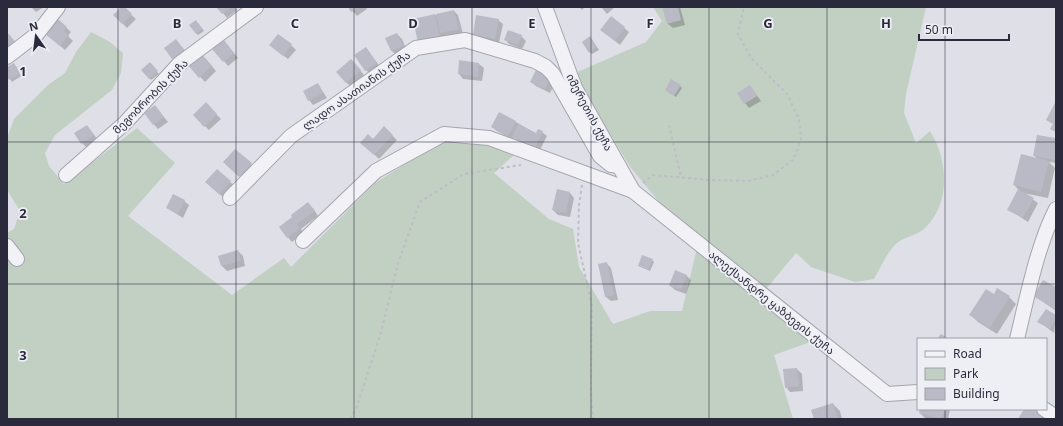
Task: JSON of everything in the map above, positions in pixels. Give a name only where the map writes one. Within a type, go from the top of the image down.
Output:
[{"type":"street","points":[[7,57],[37,34],[58,7]]},
{"type":"street","name":"მეგობრობის ქუჩა","points":[[66,174],[125,123],[179,64],[256,7]]},
{"type":"street","name":"იმერეთის ქუჩა","points":[[545,7],[575,88],[633,191]]},
{"type":"street","name":"ლადო ასათიანის ქუჩა","points":[[230,198],[291,136],[416,48],[466,40],[517,55],[546,67],[553,74],[600,156],[611,165],[619,166]]},
{"type":"street","points":[[303,241],[376,171],[444,134],[489,138],[633,191]]},
{"type":"street","name":"ალექსანდრე ყაზბეგის ქუჩა","points":[[633,191],[887,394],[917,392]]},
{"type":"street","points":[[1017,338],[1049,222],[1056,209]]},
{"type":"street","points":[[7,246],[17,259]]},
{"type":"street","points":[[1046,410],[1056,417]]},
{"type":"path","points":[[633,191],[654,175],[710,180],[748,181],[773,175],[794,159],[801,140],[799,120],[788,95],[751,58],[738,34],[744,7]]},
{"type":"path","points":[[669,125],[681,177]]},
{"type":"path","points":[[350,419],[356,409],[380,336],[398,263],[420,202],[464,174],[524,164]]},
{"type":"path","points":[[584,174],[578,205],[578,243],[592,306],[591,390],[593,419]]},
{"type":"green space","points":[[653,7],[926,7],[906,94],[904,113],[916,143],[930,131],[936,142],[943,168],[944,181],[943,194],[939,207],[933,218],[922,231],[898,242],[895,245],[886,257],[874,279],[855,282],[811,267],[796,253],[767,288],[757,295],[813,341],[774,355],[793,419],[7,419],[7,233],[14,229],[20,211],[7,190],[7,138],[14,119],[48,85],[65,73],[76,52],[91,32],[110,42],[123,53],[121,73],[112,90],[55,135],[45,153],[49,166],[64,184],[137,128],[175,163],[128,216],[232,295],[284,258],[291,267],[375,183],[429,149],[450,139],[487,144],[515,154],[494,173],[549,219],[573,229],[579,267],[613,324],[650,311],[682,311],[697,248],[703,239],[661,204],[631,168],[573,74],[646,42],[662,21]]},
{"type":"building","points":[[121,7],[125,7],[132,14],[122,24],[113,15]]},
{"type":"building","points":[[216,7],[231,7],[222,14]]},
{"type":"building","points":[[348,7],[358,7],[351,12]]},
{"type":"building","points":[[662,7],[678,7],[681,20],[667,24]]},
{"type":"building","points":[[454,10],[459,29],[440,33],[436,14]]},
{"type":"building","points":[[435,14],[440,38],[418,43],[413,19]]},
{"type":"building","points":[[476,15],[499,19],[495,39],[473,35]]},
{"type":"building","points":[[611,16],[625,27],[615,41],[600,30]]},
{"type":"building","points":[[58,19],[67,27],[64,31],[69,35],[60,46],[45,34]]},
{"type":"building","points":[[196,20],[202,29],[196,34],[189,25]]},
{"type":"building","points":[[508,30],[522,35],[518,45],[504,40]]},
{"type":"building","points":[[397,33],[403,46],[391,51],[385,38]]},
{"type":"building","points":[[9,34],[16,43],[7,49],[7,35]]},
{"type":"building","points":[[278,34],[292,44],[283,56],[269,45]]},
{"type":"building","points":[[590,36],[597,47],[589,53],[582,42]]},
{"type":"building","points":[[176,39],[184,50],[172,59],[164,48]]},
{"type":"building","points":[[224,40],[234,53],[223,62],[212,49]]},
{"type":"building","points":[[366,47],[377,63],[365,71],[354,55]]},
{"type":"building","points":[[200,52],[212,66],[199,78],[187,64]]},
{"type":"building","points":[[351,59],[361,70],[346,83],[336,72]]},
{"type":"building","points":[[459,60],[479,63],[478,77],[458,74]]},
{"type":"building","points":[[150,62],[158,71],[149,79],[141,70]]},
{"type":"building","points":[[14,63],[20,74],[9,80],[7,76],[7,67]]},
{"type":"building","points":[[536,70],[551,78],[545,89],[530,82]]},
{"type":"building","points":[[671,79],[681,85],[674,96],[665,90]]},
{"type":"building","points":[[318,83],[323,93],[308,101],[303,91]]},
{"type":"building","points":[[750,85],[757,96],[744,104],[737,93]]},
{"type":"building","points":[[1056,101],[1056,132],[1050,129],[1053,124],[1046,120]]},
{"type":"building","points":[[206,102],[217,114],[204,127],[193,115]]},
{"type":"building","points":[[155,105],[164,117],[153,125],[144,113]]},
{"type":"building","points":[[499,112],[516,121],[508,136],[491,127]]},
{"type":"building","points":[[518,124],[536,133],[538,129],[543,131],[535,148],[512,137]]},
{"type":"building","points":[[87,125],[94,135],[81,144],[74,133]]},
{"type":"building","points":[[384,126],[393,135],[374,155],[360,143],[368,134],[373,139]]},
{"type":"building","points":[[1037,135],[1056,138],[1055,160],[1033,156]]},
{"type":"building","points":[[235,149],[252,163],[239,177],[223,162]]},
{"type":"building","points":[[1021,154],[1049,161],[1041,192],[1013,185]]},
{"type":"building","points":[[217,169],[231,181],[219,194],[205,182]]},
{"type":"building","points":[[557,189],[570,192],[566,213],[552,210]]},
{"type":"building","points":[[1018,189],[1034,198],[1023,218],[1007,210]]},
{"type":"building","points":[[173,194],[185,200],[178,214],[166,208]]},
{"type":"building","points":[[308,202],[315,211],[297,224],[300,228],[287,238],[279,227],[292,217],[291,215]]},
{"type":"building","points":[[238,250],[241,261],[221,266],[218,256]]},
{"type":"building","points":[[642,255],[653,259],[648,270],[638,266]]},
{"type":"building","points":[[607,262],[614,295],[605,297],[598,264]]},
{"type":"building","points":[[675,270],[687,275],[681,290],[669,286]]},
{"type":"building","points":[[1043,280],[1056,287],[1055,309],[1033,296]]},
{"type":"building","points":[[997,288],[1010,296],[990,328],[969,315],[986,289],[994,294]]},
{"type":"building","points":[[1046,309],[1056,315],[1056,319],[1050,329],[1037,322]]},
{"type":"building","points":[[941,334],[947,338],[938,338]]},
{"type":"building","points":[[797,368],[799,386],[785,388],[783,369]]},
{"type":"building","points":[[833,403],[838,419],[814,419],[811,410]]},
{"type":"building","points":[[920,410],[945,410],[942,419],[919,413]]},
{"type":"building","points":[[1023,410],[1037,410],[1048,416],[1047,419],[1018,419]]}]
